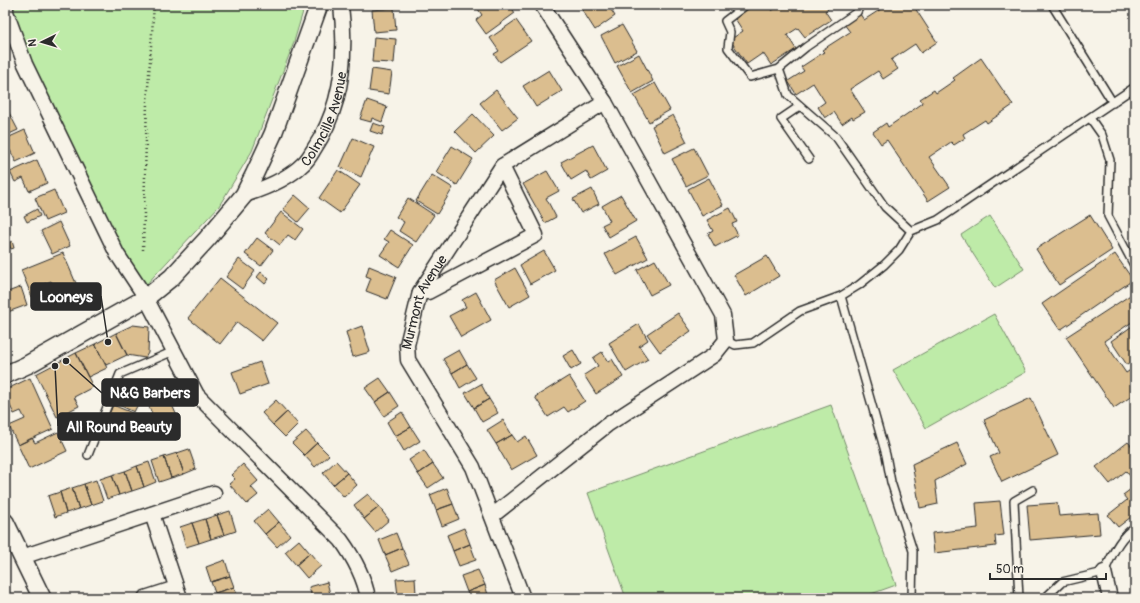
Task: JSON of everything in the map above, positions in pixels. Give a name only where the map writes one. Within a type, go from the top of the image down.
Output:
[{"type":"street","points":[[6,5],[6,12],[25,64],[117,254],[146,298],[197,395],[341,540],[354,559],[365,584],[368,598]]},
{"type":"street","points":[[5,375],[27,365],[146,298],[172,277],[207,239],[244,195],[255,173],[273,134],[319,5]]},
{"type":"street","name":"Colmcille Avenue","points":[[244,195],[265,188],[286,177],[304,164],[323,135],[334,109],[341,82],[343,22],[341,5]]},
{"type":"street","points":[[492,516],[607,425],[714,355],[726,340],[723,315],[605,102],[542,5]]},
{"type":"street","name":"Murmont Avenue","points":[[523,598],[473,467],[408,360],[407,345],[420,292],[502,166],[605,102]]},
{"type":"street","points":[[420,292],[428,292],[536,234],[502,166]]},
{"type":"street","points":[[22,557],[214,493]]},
{"type":"street","points":[[144,598],[178,593],[152,514]]},
{"type":"street","points":[[5,522],[42,598]]},
{"type":"street","points":[[1104,572],[1110,598]]},
{"type":"lane","points":[[746,5],[725,21],[730,32],[728,48],[750,77],[779,69],[806,47],[857,12],[860,5]]},
{"type":"lane","points":[[1052,5],[1114,103]]},
{"type":"lane","points":[[779,69],[788,95],[836,136],[885,207],[911,231]]},
{"type":"lane","points":[[726,340],[735,345],[753,343],[800,311],[841,296],[859,285],[884,265],[899,250],[911,231],[938,220],[1114,103],[1135,87]]},
{"type":"lane","points":[[800,106],[781,119],[809,159]]},
{"type":"lane","points":[[1090,118],[1102,136],[1110,160],[1108,216],[1135,267]]},
{"type":"lane","points":[[841,296],[886,455],[891,482],[913,551],[912,598]]},
{"type":"lane","points":[[88,455],[120,374],[174,351]]},
{"type":"lane","points":[[1019,598],[1014,501],[1033,490]]},
{"type":"lane","points":[[1045,598],[1062,582],[1104,572],[1119,543],[1128,531],[1135,527]]},
{"type":"path","points":[[143,250],[147,102],[154,5]]},
{"type":"green space","points":[[12,5],[305,5],[293,45],[252,151],[219,206],[143,288],[46,98],[12,13]]},
{"type":"green space","points":[[990,216],[1024,269],[995,288],[961,235]]},
{"type":"green space","points":[[994,314],[1026,372],[926,428],[893,370]]},
{"type":"green space","points":[[831,405],[896,585],[860,598],[626,598],[588,493]]},
{"type":"building","points":[[484,5],[510,5],[515,13],[486,34],[476,20],[482,15],[478,9]]},
{"type":"building","points":[[579,5],[608,5],[615,16],[595,30]]},
{"type":"building","points":[[751,5],[768,5],[772,11],[779,5],[825,5],[828,9],[825,11],[831,20],[805,37],[798,28],[787,35],[796,49],[771,65],[763,53],[747,64],[730,40],[743,31],[734,17]]},
{"type":"building","points":[[878,5],[913,5],[937,42],[921,53],[915,44],[891,60],[898,69],[883,79],[878,71],[850,89],[865,112],[853,119],[852,117],[842,124],[834,112],[825,118],[818,107],[825,102],[813,83],[796,94],[788,81],[804,71],[801,67],[824,52],[822,50],[850,32],[844,24],[860,14],[864,20],[881,9]]},
{"type":"building","points":[[394,8],[396,30],[374,32],[372,10]]},
{"type":"building","points":[[516,20],[531,41],[500,62],[494,54],[499,51],[490,38]]},
{"type":"building","points":[[622,25],[637,51],[615,63],[601,36]]},
{"type":"building","points":[[374,37],[396,39],[394,63],[372,62]]},
{"type":"building","points":[[639,54],[653,81],[632,93],[617,66]]},
{"type":"building","points":[[981,58],[1013,105],[987,123],[985,120],[963,134],[965,138],[954,145],[951,142],[929,157],[950,187],[928,201],[887,140],[881,144],[873,132],[886,123],[888,127],[923,103],[920,99],[934,90],[936,93],[955,80],[953,78]]},
{"type":"building","points":[[372,69],[392,72],[389,94],[369,91]]},
{"type":"building","points":[[549,70],[562,91],[536,107],[523,86]]},
{"type":"building","points":[[655,83],[670,110],[649,122],[634,95]]},
{"type":"building","points":[[496,90],[518,118],[502,130],[480,103]]},
{"type":"building","points":[[367,100],[387,107],[382,122],[372,118],[371,122],[360,119]]},
{"type":"building","points":[[5,105],[18,130],[5,136]]},
{"type":"building","points":[[473,114],[494,136],[476,153],[455,131]]},
{"type":"building","points":[[673,115],[687,142],[665,153],[652,126]]},
{"type":"building","points":[[373,123],[385,127],[382,135],[370,131]]},
{"type":"building","points":[[25,130],[35,153],[16,162],[10,150],[5,152],[5,139]]},
{"type":"building","points":[[353,138],[374,147],[361,177],[340,167]]},
{"type":"building","points":[[593,145],[607,171],[591,180],[586,171],[571,180],[561,162]]},
{"type":"building","points":[[452,146],[473,159],[457,185],[436,172]]},
{"type":"building","points":[[694,148],[708,175],[686,186],[672,159]]},
{"type":"building","points":[[37,160],[47,183],[29,191],[23,178],[15,182],[10,172]]},
{"type":"building","points":[[338,170],[360,185],[340,213],[319,198]]},
{"type":"building","points":[[547,171],[559,191],[546,198],[556,217],[545,223],[523,184]]},
{"type":"building","points":[[432,175],[453,188],[437,214],[416,201]]},
{"type":"building","points":[[709,178],[723,205],[702,216],[688,189]]},
{"type":"building","points":[[592,189],[599,204],[581,213],[573,199]]},
{"type":"building","points":[[54,190],[64,213],[45,221],[35,198]]},
{"type":"building","points":[[295,195],[310,208],[298,222],[283,209]]},
{"type":"building","points":[[621,195],[636,221],[609,237],[602,225],[610,221],[602,206]]},
{"type":"building","points":[[408,198],[434,215],[416,242],[399,231],[404,222],[396,217]]},
{"type":"building","points":[[730,208],[737,222],[732,224],[738,235],[715,247],[708,234],[713,231],[707,220]]},
{"type":"building","points":[[37,209],[40,216],[27,222],[24,216]]},
{"type":"building","points":[[281,212],[303,229],[295,240],[288,235],[280,245],[265,233]]},
{"type":"building","points":[[1090,215],[1112,250],[1059,285],[1036,249]]},
{"type":"building","points":[[59,222],[70,246],[52,254],[41,231]]},
{"type":"building","points":[[390,230],[413,245],[399,267],[380,255],[389,242],[384,239]]},
{"type":"building","points":[[636,237],[648,258],[617,275],[605,254]]},
{"type":"building","points":[[257,238],[273,250],[261,266],[245,254]]},
{"type":"building","points":[[12,241],[14,248],[11,249],[9,243]]},
{"type":"building","points":[[544,251],[555,270],[530,284],[520,265]]},
{"type":"building","points":[[63,253],[81,295],[60,304],[51,281],[44,284],[48,296],[34,302],[21,270]]},
{"type":"building","points":[[1115,254],[1133,280],[1060,330],[1042,304]]},
{"type":"building","points":[[767,256],[779,276],[746,296],[734,275]]},
{"type":"building","points":[[239,259],[255,271],[242,289],[226,277]]},
{"type":"building","points":[[655,260],[669,285],[650,295],[637,270]]},
{"type":"building","points":[[369,266],[396,277],[387,299],[366,291],[371,278],[366,276]]},
{"type":"building","points":[[515,268],[530,295],[509,307],[494,280]]},
{"type":"building","points":[[261,272],[269,279],[265,284],[257,277]]},
{"type":"building","points":[[220,278],[277,323],[262,341],[237,322],[220,344],[188,318]]},
{"type":"building","points":[[21,287],[27,305],[5,313],[5,293]]},
{"type":"building","points":[[476,292],[491,320],[461,337],[449,316],[466,307],[462,300]]},
{"type":"building","points":[[1135,292],[1135,320],[1104,341],[1126,373],[1135,367],[1135,394],[1114,408],[1066,337]]},
{"type":"building","points":[[678,313],[691,331],[660,352],[647,334]]},
{"type":"building","points":[[639,324],[648,340],[639,346],[648,359],[626,372],[609,343]]},
{"type":"building","points":[[1135,324],[1135,360],[1127,365],[1111,341]]},
{"type":"building","points":[[133,325],[149,327],[148,353],[145,358],[127,355],[116,333]]},
{"type":"building","points":[[362,326],[370,352],[353,357],[346,332]]},
{"type":"building","points":[[116,333],[127,355],[106,365],[95,344]]},
{"type":"building","points":[[95,344],[107,368],[88,377],[76,353]]},
{"type":"building","points":[[459,350],[467,364],[452,373],[443,359]]},
{"type":"building","points":[[573,350],[581,364],[571,370],[563,356]]},
{"type":"building","points":[[602,352],[608,362],[612,359],[623,377],[596,394],[584,375],[598,366],[593,358]]},
{"type":"building","points":[[76,353],[93,387],[74,397],[79,406],[57,417],[36,374]]},
{"type":"building","points":[[260,362],[268,384],[240,394],[232,372]]},
{"type":"building","points":[[467,364],[476,378],[460,388],[452,373]]},
{"type":"building","points":[[569,376],[585,401],[568,412],[564,407],[548,417],[535,397]]},
{"type":"building","points":[[30,378],[53,429],[18,445],[9,426],[25,419],[21,411],[14,414],[5,395],[5,390]]},
{"type":"building","points":[[380,378],[390,392],[375,402],[365,388]]},
{"type":"building","points":[[481,384],[489,399],[474,408],[465,393]]},
{"type":"building","points":[[164,386],[179,421],[159,430],[144,395]]},
{"type":"building","points":[[128,387],[143,394],[134,412],[119,405]]},
{"type":"building","points":[[390,392],[399,406],[384,416],[375,402]]},
{"type":"building","points":[[1031,398],[1058,455],[1002,482],[990,457],[999,453],[984,420]]},
{"type":"building","points":[[489,399],[498,413],[482,422],[474,408]]},
{"type":"building","points":[[276,400],[287,412],[273,425],[262,413]]},
{"type":"building","points":[[113,405],[137,415],[129,434],[105,424]]},
{"type":"building","points":[[287,412],[298,424],[285,437],[273,425]]},
{"type":"building","points":[[402,412],[411,427],[395,436],[387,422]]},
{"type":"building","points":[[503,420],[512,435],[496,444],[487,430]]},
{"type":"building","points":[[411,427],[420,441],[404,451],[395,436]]},
{"type":"building","points":[[306,431],[317,443],[304,455],[292,443]]},
{"type":"building","points":[[58,432],[67,451],[29,469],[18,445],[32,438],[35,443]]},
{"type":"building","points":[[512,435],[517,442],[526,436],[537,455],[511,470],[496,444]]},
{"type":"building","points":[[1128,442],[1135,450],[1135,482],[1126,471],[1110,484],[1096,467]]},
{"type":"building","points":[[317,443],[329,455],[315,467],[304,455]]},
{"type":"building","points":[[957,443],[967,464],[935,481],[938,504],[920,508],[912,464]]},
{"type":"building","points":[[189,449],[196,469],[184,474],[177,453]]},
{"type":"building","points":[[424,450],[433,464],[418,474],[409,460]]},
{"type":"building","points":[[177,453],[184,474],[171,478],[164,457]]},
{"type":"building","points":[[164,457],[171,478],[159,482],[152,461]]},
{"type":"building","points":[[336,461],[347,473],[333,485],[323,473]]},
{"type":"building","points":[[149,462],[156,482],[144,487],[137,466]]},
{"type":"building","points":[[243,464],[258,481],[251,487],[258,495],[247,504],[229,484],[235,479],[231,475]]},
{"type":"building","points":[[433,464],[443,478],[428,488],[418,474]]},
{"type":"building","points":[[137,466],[144,487],[132,491],[125,471]]},
{"type":"building","points":[[125,471],[132,491],[119,495],[112,475]]},
{"type":"building","points":[[347,473],[357,485],[344,497],[333,485]]},
{"type":"building","points":[[112,475],[119,495],[107,499],[100,479]]},
{"type":"building","points":[[96,480],[103,501],[91,505],[84,484]]},
{"type":"building","points":[[84,484],[91,505],[79,509],[72,488]]},
{"type":"building","points":[[1135,486],[1135,514],[1118,527],[1108,515],[1127,500],[1123,495]]},
{"type":"building","points":[[72,488],[79,509],[66,513],[60,492]]},
{"type":"building","points":[[447,488],[453,504],[436,510],[430,495]]},
{"type":"building","points":[[60,492],[66,513],[55,517],[48,496]]},
{"type":"building","points":[[368,494],[379,507],[364,519],[354,505]]},
{"type":"building","points":[[1000,501],[1004,535],[995,536],[996,546],[934,553],[932,533],[978,528],[976,503]]},
{"type":"building","points":[[1057,503],[1059,516],[1098,513],[1100,534],[1030,540],[1027,505]]},
{"type":"building","points":[[453,504],[459,519],[442,526],[436,510]]},
{"type":"building","points":[[379,507],[389,520],[375,532],[364,519]]},
{"type":"building","points":[[268,509],[279,522],[265,534],[254,521]]},
{"type":"building","points":[[230,511],[236,531],[224,535],[217,515]]},
{"type":"building","points":[[217,515],[224,535],[211,539],[205,519]]},
{"type":"building","points":[[205,519],[211,539],[199,543],[192,523]]},
{"type":"building","points":[[279,522],[290,535],[277,547],[265,534]]},
{"type":"building","points":[[192,523],[199,543],[186,547],[180,527]]},
{"type":"building","points":[[464,528],[470,544],[453,551],[447,535]]},
{"type":"building","points":[[396,533],[402,548],[385,555],[379,540]]},
{"type":"building","points":[[299,540],[310,553],[296,565],[285,552]]},
{"type":"building","points":[[470,544],[476,560],[459,566],[453,551]]},
{"type":"building","points":[[402,548],[409,564],[392,571],[385,555]]},
{"type":"building","points":[[310,553],[321,566],[307,578],[296,565]]},
{"type":"building","points":[[225,560],[230,576],[211,582],[206,567]]},
{"type":"building","points":[[478,570],[485,585],[467,592],[461,576]]},
{"type":"building","points":[[230,576],[234,587],[215,593],[211,582]]},
{"type":"building","points":[[415,578],[416,594],[398,596],[396,579]]},
{"type":"building","points":[[327,582],[331,598],[312,598],[309,587]]},
{"type":"building","points":[[485,585],[489,598],[470,598],[467,592]]},
{"type":"building","points":[[234,587],[238,597],[217,598],[215,593]]},
{"type":"building","points":[[416,594],[416,598],[398,598],[398,596]]},
{"type":"place","name":"Looneys","points":[[108,342]]},
{"type":"place","name":"N&G Barbers","points":[[66,361]]},
{"type":"place","name":"All Round Beauty","points":[[55,366]]}]
